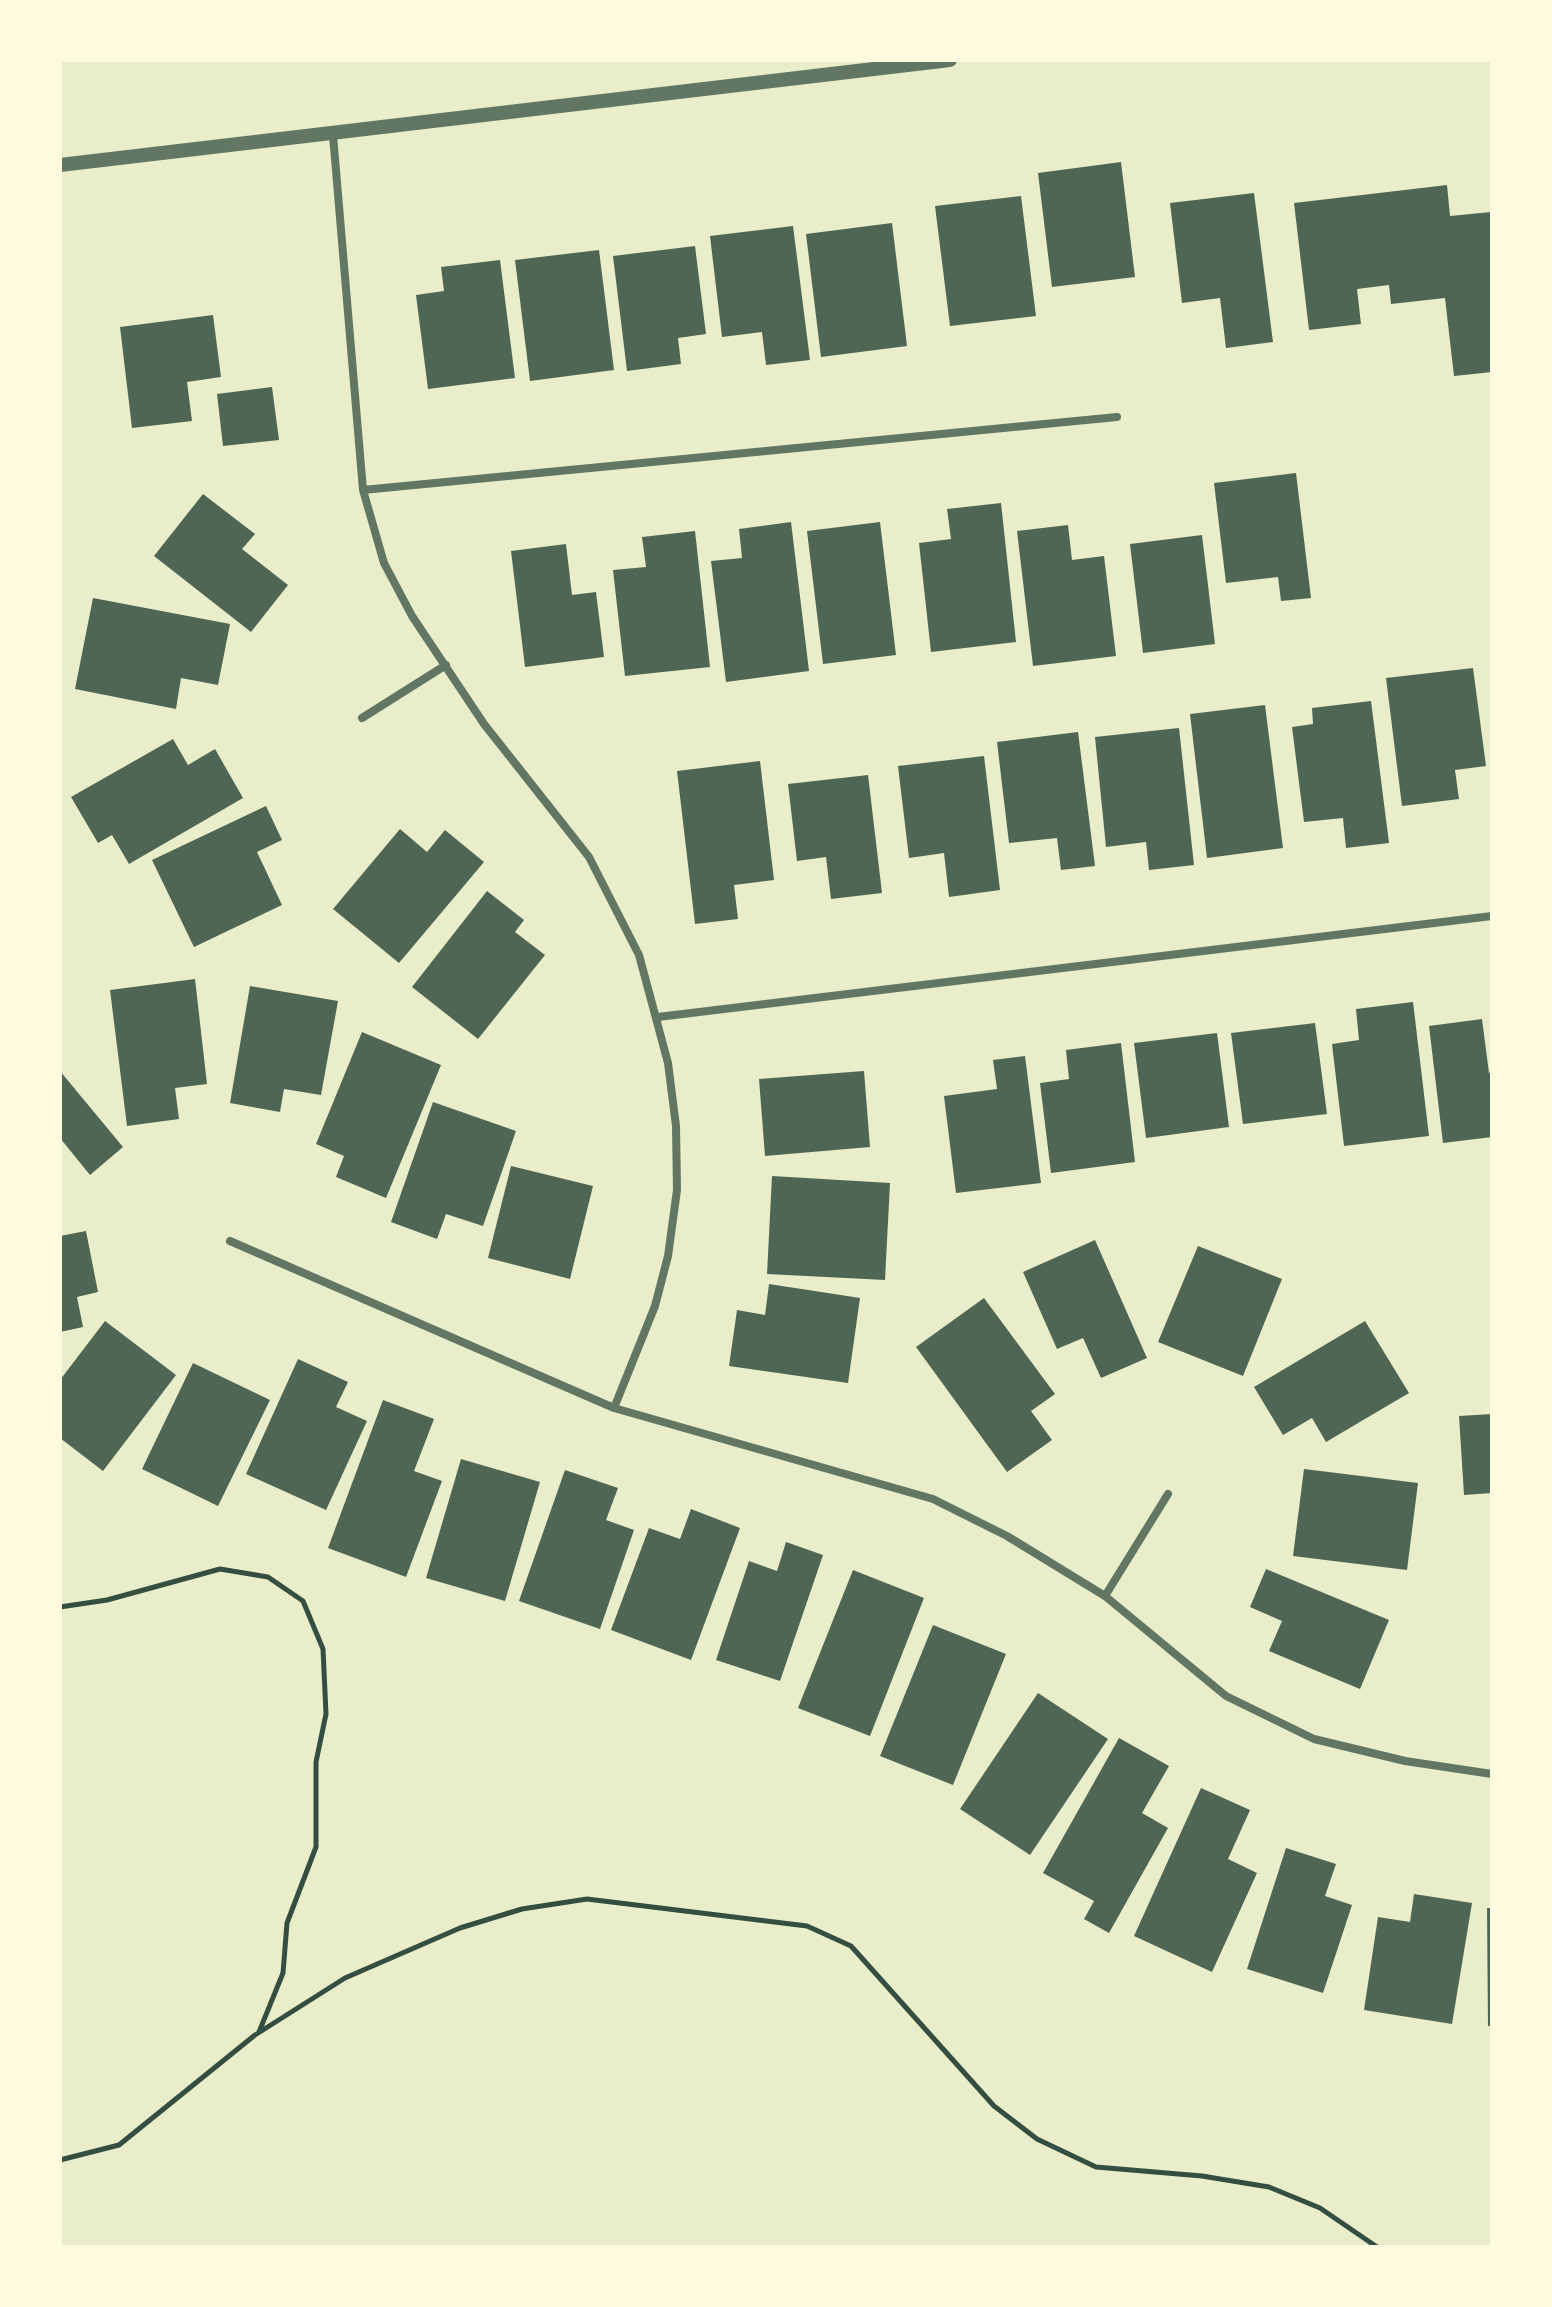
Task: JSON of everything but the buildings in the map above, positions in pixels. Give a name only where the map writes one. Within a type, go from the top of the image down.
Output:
[{"type":"street","points":[[60,165],[950,60]]},
{"type":"street","points":[[333,135],[363,490],[384,563],[412,616],[484,724],[589,857],[639,955],[658,1017],[676,1126],[677,1190],[668,1256],[655,1306],[614,1408]]},
{"type":"street","points":[[363,490],[1117,417]]},
{"type":"street","points":[[362,718],[446,665]]},
{"type":"street","points":[[658,1017],[1492,916]]},
{"type":"street","points":[[230,1241],[614,1408],[933,1499],[1007,1536],[1105,1596],[1226,1696],[1314,1739],[1405,1761],[1492,1774]]},
{"type":"street","points":[[1105,1596],[1168,1494]]},
{"type":"path","points":[[60,1607],[107,1600],[220,1569],[268,1577],[303,1601],[323,1649],[326,1714],[316,1762],[316,1847],[287,1923],[283,1973],[274,2003],[258,2033]]},
{"type":"path","points":[[60,2160],[119,2145],[258,2033],[345,1978],[460,1928],[522,1909],[587,1899],[807,1926],[851,1946],[994,2106],[1037,2139],[1096,2167],[1202,2176],[1269,2187],[1320,2208],[1377,2247]]}]
